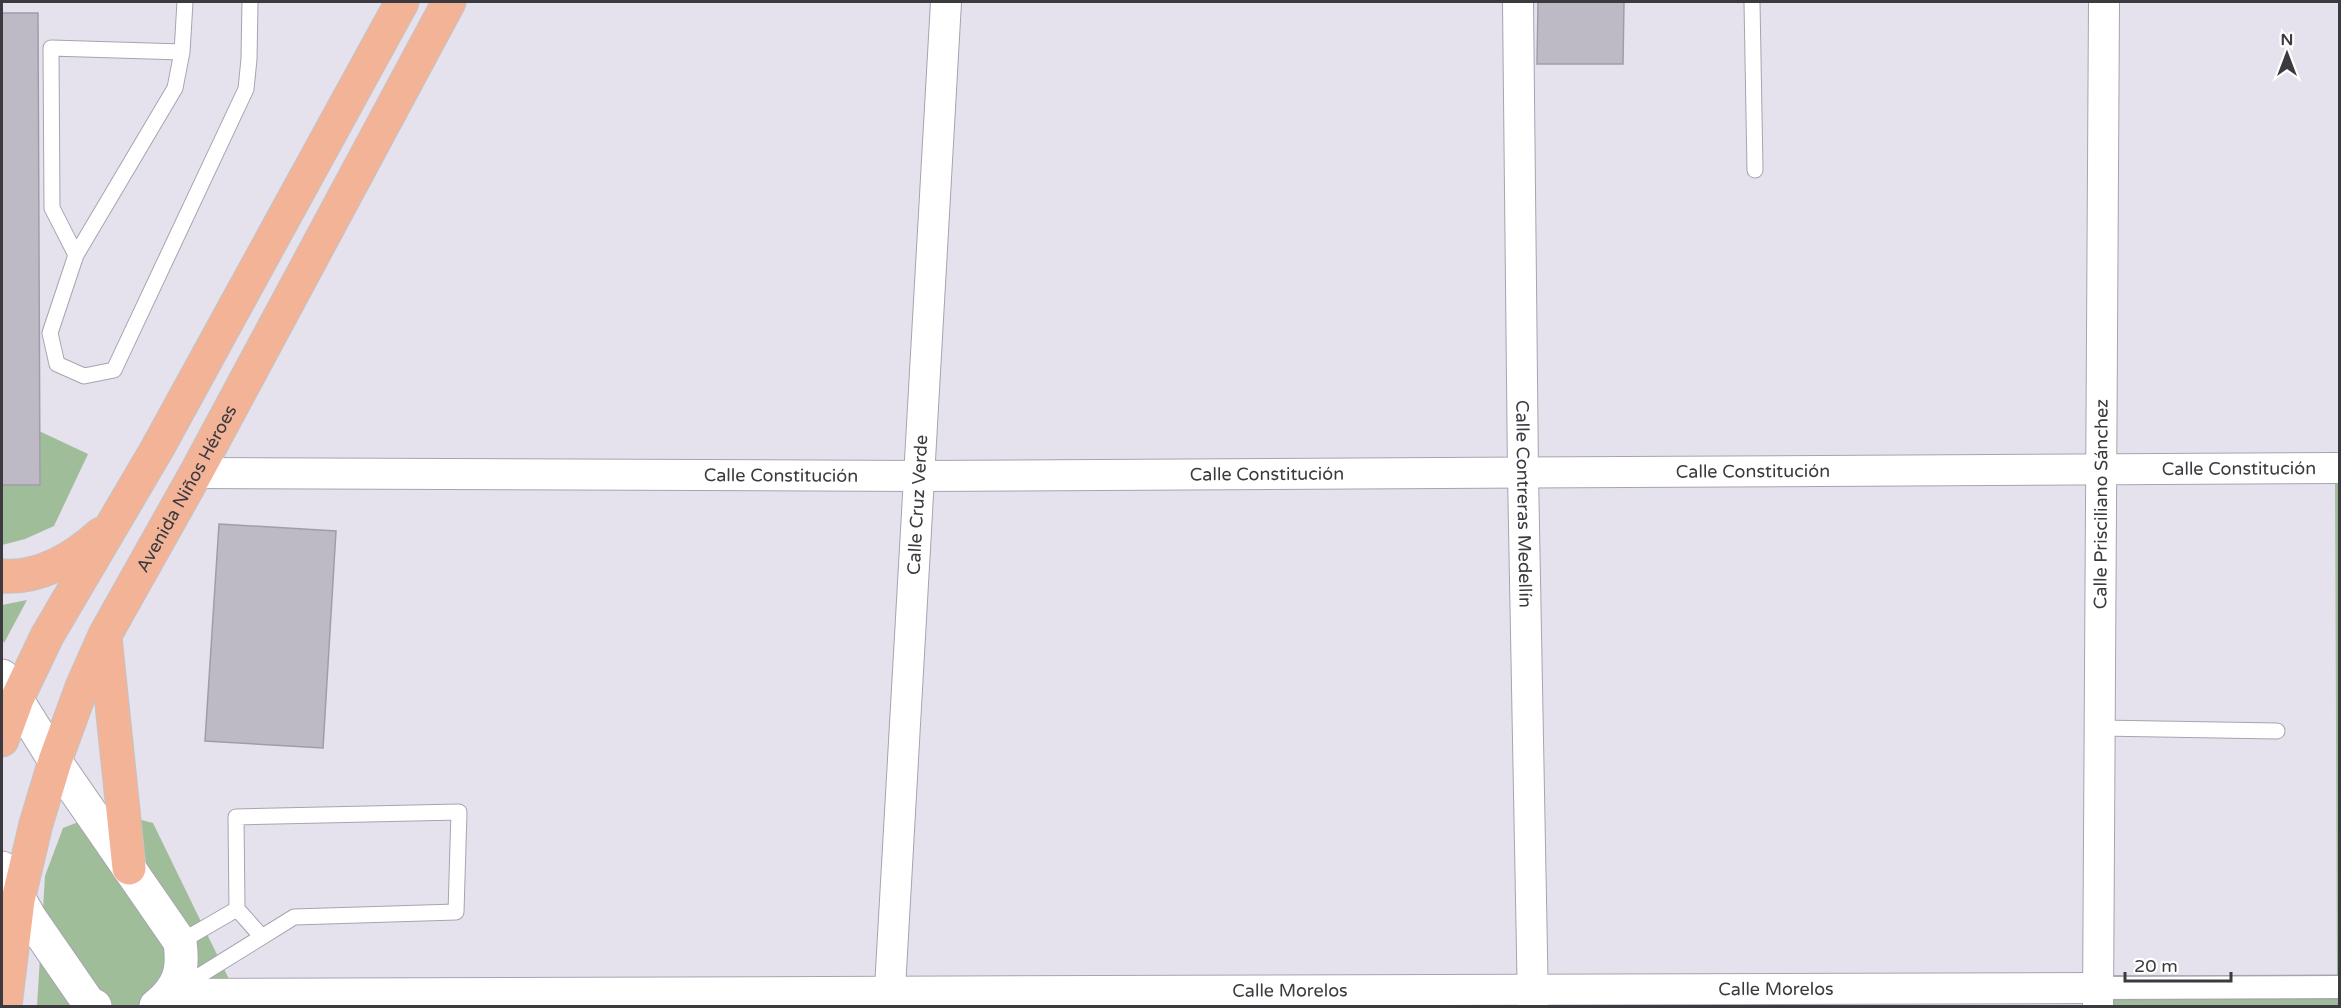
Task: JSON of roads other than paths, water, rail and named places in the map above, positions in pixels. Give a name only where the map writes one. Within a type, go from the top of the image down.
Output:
[{"type":"main road","points":[[2,740],[9,687],[47,636],[157,449],[402,2]]},
{"type":"main road","name":"Avenida Niños Héroes","points":[[4,1006],[18,900],[36,824],[55,761],[82,687],[105,635],[196,473],[449,2]]},
{"type":"main road","points":[[2,576],[13,577],[39,572],[60,564],[83,550],[113,523]]},
{"type":"main road","points":[[105,635],[129,868]]},
{"type":"main road","points":[[9,687],[55,761],[180,942],[183,960],[179,978],[163,1000]]},
{"type":"main road","points":[[2,868],[18,900],[88,1002],[95,1006]]},
{"type":"street","name":"Calle Cruz Verde","points":[[889,999],[946,2]]},
{"type":"street","name":"Calle Contreras Medellín","points":[[1518,2],[1523,473],[1533,998]]},
{"type":"street","name":"Calle Prisciliano Sánchez","points":[[2098,997],[2104,2]]},
{"type":"street","name":"Calle Constitución","points":[[196,473],[920,476],[2340,468]]},
{"type":"street","name":"Calle Morelos","points":[[163,1000],[2098,997],[2340,987]]},
{"type":"lane","points":[[185,2],[183,52],[175,88],[76,255],[50,333],[57,364],[84,376],[114,370],[246,89],[250,2]]},
{"type":"lane","points":[[1752,2],[1755,170]]},
{"type":"lane","points":[[76,255],[52,208],[51,48],[183,52]]},
{"type":"lane","points":[[2100,728],[2277,731]]},
{"type":"lane","points":[[163,1000],[294,917],[456,912],[459,812],[236,817],[237,909],[262,937]]},
{"type":"lane","points":[[180,942],[237,909]]}]
